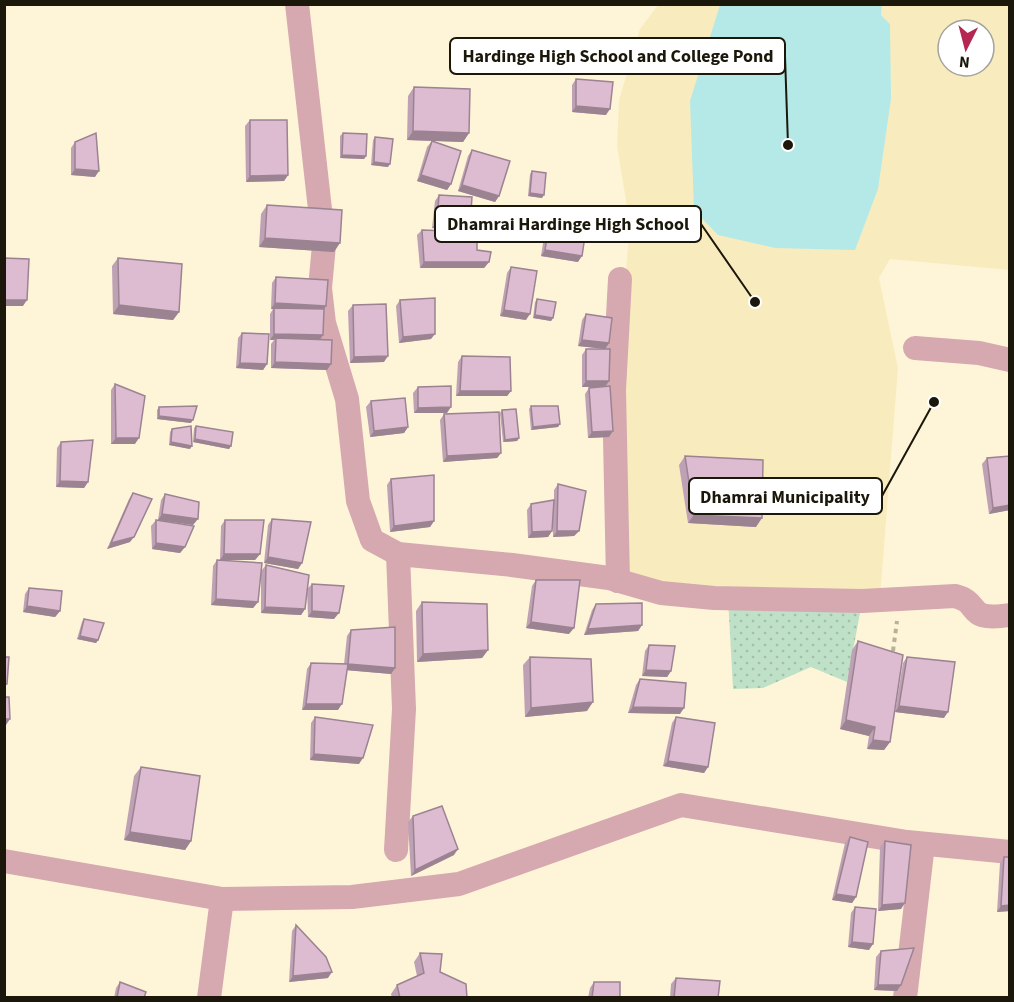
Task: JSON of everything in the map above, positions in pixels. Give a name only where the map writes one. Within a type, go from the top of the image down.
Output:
[{"type":"street","points":[[297,4],[324,245],[320,288],[324,323],[348,399],[358,501],[372,540],[398,554],[512,565],[618,581],[660,593],[714,598],[899,600],[955,596],[964,599],[981,616],[988,618],[1010,615]]},
{"type":"street","points":[[618,581],[614,390],[620,279]]},
{"type":"street","points":[[915,348],[979,353],[1010,360]]},
{"type":"street","points":[[396,850],[404,709],[398,554]]},
{"type":"street","points":[[4,861],[222,899],[352,897],[459,884],[681,805],[923,844],[1010,852]]},
{"type":"street","points":[[905,998],[923,844]]},
{"type":"street","points":[[209,998],[222,899]]},
{"type":"path","points":[[893,651],[899,600]]},
{"type":"shaded area","points":[[658,5],[1009,5],[1009,270],[890,259],[879,278],[898,368],[880,598],[659,586],[621,572],[623,304],[630,225],[617,146],[619,100],[640,29]]},
{"type":"green space","points":[[728,598],[861,608],[847,682],[811,667],[763,688],[733,689]]},
{"type":"water","points":[[720,5],[882,5],[881,15],[890,24],[891,99],[878,189],[855,250],[775,248],[718,235],[694,210],[690,101]]},
{"type":"building","points":[[576,79],[613,82],[610,109],[576,106]]},
{"type":"building","points":[[414,87],[470,89],[469,133],[413,131]]},
{"type":"building","points":[[250,120],[287,120],[288,175],[250,176]]},
{"type":"building","points":[[96,133],[99,171],[75,169],[75,142]]},
{"type":"building","points":[[343,133],[367,134],[366,156],[342,155]]},
{"type":"building","points":[[375,137],[393,139],[390,164],[374,162]]},
{"type":"building","points":[[432,141],[461,151],[451,184],[421,175]]},
{"type":"building","points":[[472,150],[510,161],[499,196],[462,185]]},
{"type":"building","points":[[532,171],[546,173],[544,195],[530,193]]},
{"type":"building","points":[[439,195],[472,197],[470,225],[437,222]]},
{"type":"building","points":[[267,205],[342,210],[340,243],[265,238]]},
{"type":"building","points":[[422,230],[477,232],[477,250],[491,252],[489,262],[424,262]]},
{"type":"building","points":[[548,231],[585,236],[582,256],[545,250]]},
{"type":"building","points":[[4,258],[29,259],[27,300],[4,300]]},
{"type":"building","points":[[118,258],[182,264],[179,312],[119,305]]},
{"type":"building","points":[[511,267],[537,271],[530,314],[504,310]]},
{"type":"building","points":[[276,277],[328,280],[326,306],[275,303]]},
{"type":"building","points":[[435,298],[435,334],[403,337],[400,300]]},
{"type":"building","points":[[537,299],[556,302],[553,318],[535,315]]},
{"type":"building","points":[[386,304],[388,356],[354,357],[353,305]]},
{"type":"building","points":[[274,308],[324,309],[323,335],[274,334]]},
{"type":"building","points":[[586,314],[612,318],[609,343],[582,340]]},
{"type":"building","points":[[242,333],[269,334],[267,364],[240,363]]},
{"type":"building","points":[[276,338],[332,340],[331,364],[275,362]]},
{"type":"building","points":[[586,349],[610,349],[609,381],[586,381]]},
{"type":"building","points":[[462,356],[510,357],[511,391],[460,391]]},
{"type":"building","points":[[115,384],[145,396],[139,438],[116,438]]},
{"type":"building","points":[[451,386],[451,407],[418,408],[418,387]]},
{"type":"building","points":[[610,386],[613,431],[592,432],[589,388]]},
{"type":"building","points":[[405,398],[408,427],[374,431],[371,401]]},
{"type":"building","points":[[197,406],[193,420],[159,416],[159,407]]},
{"type":"building","points":[[531,406],[558,406],[560,424],[533,427]]},
{"type":"building","points":[[516,409],[519,438],[505,440],[502,410]]},
{"type":"building","points":[[499,412],[501,453],[447,456],[444,414]]},
{"type":"building","points":[[191,426],[192,446],[171,442],[172,429]]},
{"type":"building","points":[[196,426],[233,432],[231,446],[195,439]]},
{"type":"building","points":[[93,440],[88,482],[60,481],[61,442]]},
{"type":"building","points":[[685,456],[763,460],[762,518],[694,515]]},
{"type":"building","points":[[1010,456],[1010,505],[993,508],[987,458]]},
{"type":"building","points":[[434,475],[434,521],[394,526],[391,479]]},
{"type":"building","points":[[558,484],[586,491],[579,531],[557,531]]},
{"type":"building","points":[[133,493],[152,499],[134,537],[111,543]]},
{"type":"building","points":[[165,494],[199,502],[198,519],[162,514]]},
{"type":"building","points":[[554,500],[552,531],[532,532],[531,504]]},
{"type":"building","points":[[272,519],[311,522],[302,563],[268,557]]},
{"type":"building","points":[[156,520],[194,526],[185,547],[156,543]]},
{"type":"building","points":[[225,520],[264,520],[260,554],[224,554]]},
{"type":"building","points":[[217,560],[262,563],[258,602],[216,599]]},
{"type":"building","points":[[266,565],[309,575],[305,609],[265,607]]},
{"type":"building","points":[[536,580],[580,580],[574,628],[531,622]]},
{"type":"building","points":[[312,584],[344,586],[339,613],[312,611]]},
{"type":"building","points":[[29,588],[62,591],[60,611],[27,606]]},
{"type":"building","points":[[422,602],[487,604],[488,650],[423,654]]},
{"type":"building","points":[[642,603],[642,625],[588,629],[596,604]]},
{"type":"building","points":[[84,619],[104,623],[98,640],[80,636]]},
{"type":"building","points":[[395,627],[395,668],[348,664],[351,630]]},
{"type":"building","points":[[858,641],[903,655],[890,742],[873,740],[875,727],[846,720]]},
{"type":"building","points":[[649,645],[675,646],[671,671],[646,670]]},
{"type":"building","points":[[4,657],[9,657],[7,684],[4,685]]},
{"type":"building","points":[[530,657],[591,659],[593,702],[531,708]]},
{"type":"building","points":[[907,657],[955,662],[948,712],[899,706]]},
{"type":"building","points":[[311,663],[348,664],[342,704],[306,704]]},
{"type":"building","points":[[640,679],[686,683],[684,708],[633,707]]},
{"type":"building","points":[[4,697],[9,697],[10,719],[4,719]]},
{"type":"building","points":[[315,717],[373,725],[363,758],[314,754]]},
{"type":"building","points":[[676,717],[715,723],[708,767],[668,761]]},
{"type":"building","points":[[141,767],[200,776],[191,841],[130,832]]},
{"type":"building","points":[[442,806],[458,849],[415,870],[413,816]]},
{"type":"building","points":[[850,837],[868,842],[856,897],[836,894]]},
{"type":"building","points":[[885,841],[911,845],[905,903],[882,905]]},
{"type":"building","points":[[1004,857],[1010,857],[1010,905],[1001,906]]},
{"type":"building","points":[[855,907],[876,909],[873,944],[852,942]]},
{"type":"building","points":[[296,925],[326,957],[332,972],[293,976]]},
{"type":"building","points":[[914,948],[901,985],[878,985],[881,951]]},
{"type":"building","points":[[420,953],[442,954],[440,972],[466,984],[467,998],[400,998],[397,985],[424,973]]},
{"type":"building","points":[[676,978],[720,981],[718,998],[674,998]]},
{"type":"building","points":[[120,982],[146,992],[144,998],[117,998]]},
{"type":"building","points":[[594,982],[620,982],[620,998],[592,998]]},
{"type":"place","name":"Hardinge High School and College Pond","points":[[788,145]]},
{"type":"place","name":"Dhamrai Hardinge High School","points":[[755,302]]},
{"type":"place","name":"Dhamrai Municipality","points":[[934,402]]}]
